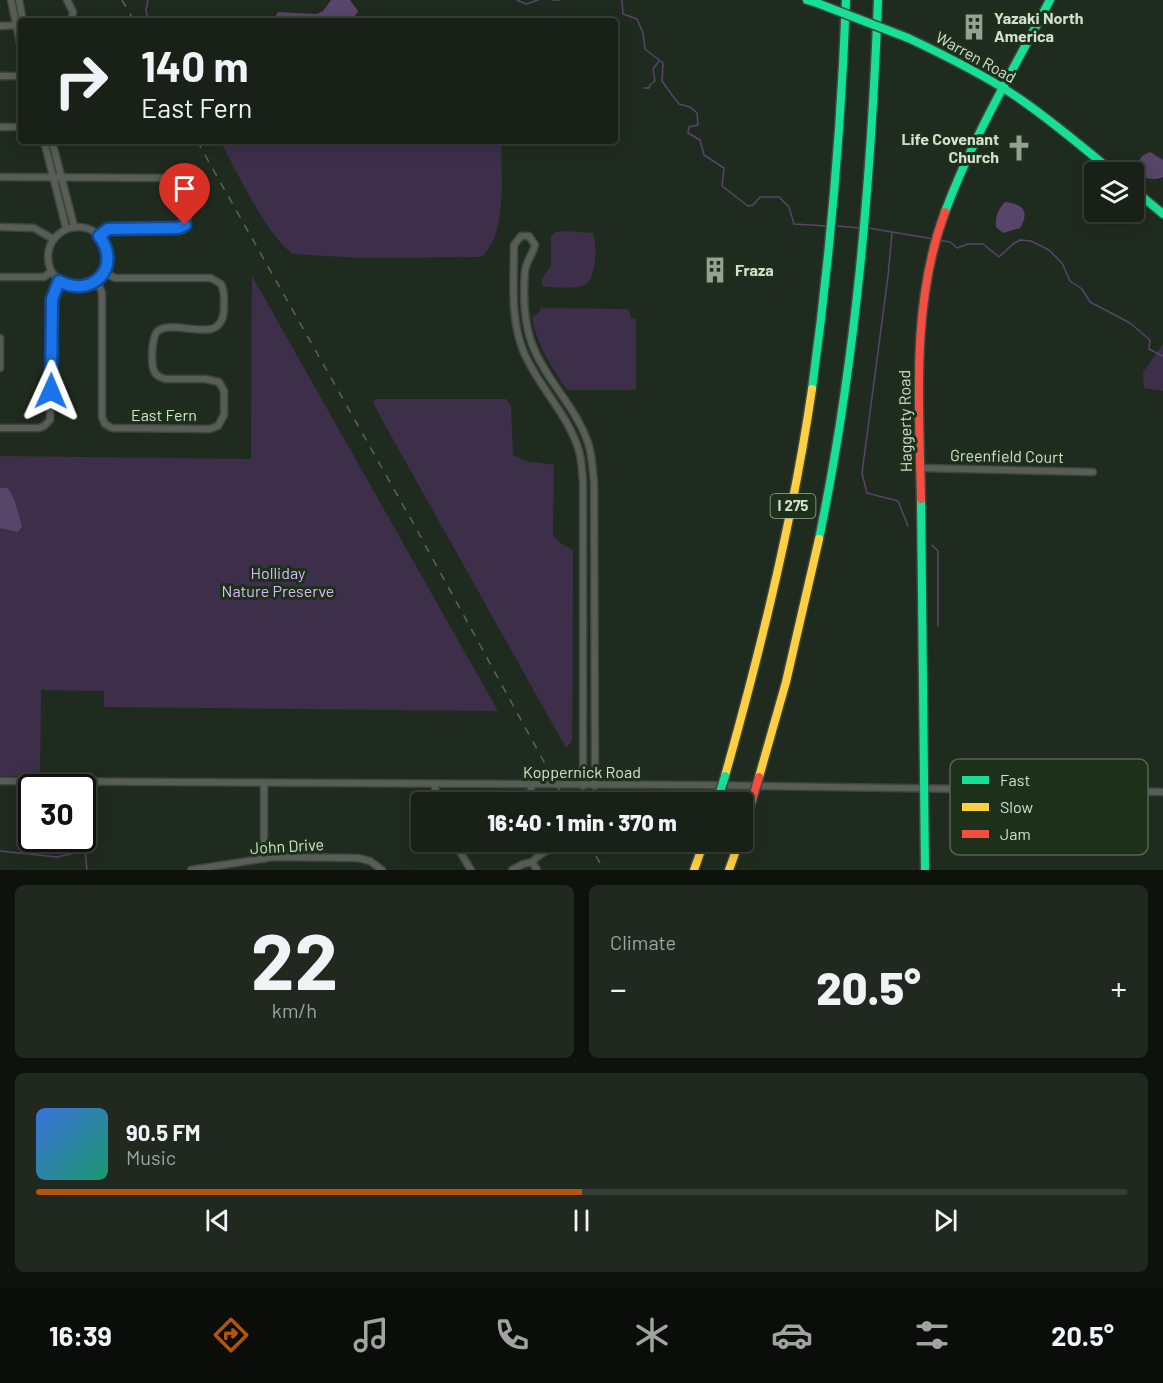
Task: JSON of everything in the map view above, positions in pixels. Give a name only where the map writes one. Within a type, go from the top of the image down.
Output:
[{"type":"main road","name":"Warren Road","points":[[807,0],[908,38],[947,57],[1003,88],[1054,123],[1101,162]]},
{"type":"main road","name":"I 275","points":[[721,792],[766,625],[795,496],[811,406],[833,226],[843,95],[846,0]]},
{"type":"main road","name":"I 275","points":[[753,797],[799,630],[830,488],[851,356],[866,228],[874,128],[878,0]]},
{"type":"main road","name":"Haggerty Road","points":[[925,870],[920,354],[928,270],[936,239],[961,171],[1050,0]]},
{"type":"main road","points":[[1144,198],[1163,214]]},
{"type":"main road","points":[[694,870],[700,852]]},
{"type":"main road","points":[[729,870],[735,852]]},
{"type":"street","points":[[0,26],[18,25],[11,0]]},
{"type":"street","points":[[19,0],[22,18]]},
{"type":"street","points":[[67,0],[73,12],[72,18]]},
{"type":"street","points":[[0,76],[18,76]]},
{"type":"street","points":[[0,127],[18,127]]},
{"type":"street","points":[[45,144],[66,228]]},
{"type":"street","points":[[53,144],[74,226]]},
{"type":"street","points":[[0,177],[164,178],[173,183],[188,213],[185,225],[178,228],[117,227],[108,229],[99,236]]},
{"type":"street","points":[[74,226],[85,228],[99,236],[107,252],[104,272],[97,280],[79,287],[59,281],[51,272],[48,255],[53,239],[66,228],[74,226]]},
{"type":"street","points":[[0,227],[34,228],[53,239]]},
{"type":"street","points":[[583,786],[583,491],[580,454],[565,420],[522,350],[515,318],[514,271],[515,242],[521,236],[529,236],[535,245],[525,272],[529,336],[540,362],[574,415],[589,446],[594,491],[595,786]]},
{"type":"street","points":[[514,271],[525,272]]},
{"type":"street","points":[[0,277],[44,277],[51,272]]},
{"type":"street","name":"East Fern","points":[[97,280],[102,293],[102,417],[105,423],[112,428],[126,429],[210,429],[218,426],[224,415],[224,391],[221,384],[214,380],[165,379],[159,376],[153,368],[153,340],[156,333],[164,329],[211,329],[219,326],[224,318],[224,291],[221,284],[211,278],[116,278],[104,272]]},
{"type":"street","points":[[0,428],[39,428],[50,420],[52,299],[59,281]]},
{"type":"street","points":[[0,338],[0,368]]},
{"type":"street","points":[[565,420],[574,415]]},
{"type":"street","name":"Greenfield Court","points":[[921,468],[1093,472]]},
{"type":"street","points":[[583,491],[594,491]]},
{"type":"street","points":[[583,588],[594,588]]},
{"type":"street","points":[[583,657],[594,657]]},
{"type":"street","points":[[584,720],[594,720]]},
{"type":"street","name":"Koppernick Road","points":[[0,782],[950,789]]},
{"type":"street","points":[[264,784],[264,859]]},
{"type":"street","points":[[435,784],[435,792]]},
{"type":"street","points":[[531,785],[531,792]]},
{"type":"street","name":"Koppernick Road","points":[[1148,792],[1163,792]]},
{"type":"street","points":[[460,852],[471,870]]},
{"type":"street","points":[[512,870],[532,862],[544,852]]},
{"type":"street","name":"John Drive","points":[[192,870],[279,857],[358,858],[369,861],[382,870]]},
{"type":"street","points":[[532,862],[537,870]]},
{"type":"green space","points":[[222,144],[501,144],[502,186],[499,219],[490,247],[481,257],[360,258],[293,254],[273,233],[243,185]]},
{"type":"green space","points":[[556,232],[593,233],[595,252],[590,280],[578,287],[542,286],[542,279],[551,266],[551,236]]},
{"type":"green space","name":"Holliday Nature Preserve","points":[[252,276],[498,711],[104,707],[104,691],[41,690],[40,774],[0,776],[0,456],[251,459]]},
{"type":"green space","points":[[541,308],[628,309],[631,318],[636,319],[636,390],[567,390],[545,355],[537,337],[532,317],[539,313]]},
{"type":"green space","points":[[1163,344],[1163,391],[1144,388],[1143,372]]},
{"type":"green space","points":[[376,399],[506,399],[511,406],[513,455],[525,461],[554,465],[553,535],[559,542],[573,550],[572,741],[566,748],[380,416],[373,402]]},
{"type":"shaded area","points":[[331,0],[350,0],[358,11],[352,18],[275,18],[278,12],[317,14],[323,11]]},
{"type":"shaded area","points":[[1150,152],[1163,160],[1163,177],[1151,179],[1144,177],[1144,162],[1138,162],[1142,156]]},
{"type":"shaded area","points":[[1005,202],[1023,209],[1024,217],[1020,228],[1003,233],[996,227],[996,220]]},
{"type":"shaded area","points":[[0,488],[8,488],[14,499],[22,526],[18,532],[0,528]]},
{"type":"waterway","points":[[147,18],[148,0]]},
{"type":"waterway","points":[[517,0],[526,4],[538,0]]},
{"type":"waterway","points":[[553,0],[560,0]]},
{"type":"waterway","points":[[622,0],[623,14],[637,19],[643,33],[645,49],[663,63],[662,81],[679,104],[690,107],[697,113],[698,125],[689,127],[688,133],[700,140],[704,155],[724,168],[722,186],[748,206],[753,205],[760,197],[779,197],[789,207],[794,224],[827,226]]},
{"type":"waterway","points":[[644,88],[649,88],[655,81],[653,69],[659,61]]},
{"type":"waterway","points":[[838,226],[860,228]]},
{"type":"waterway","points":[[868,228],[934,239]]},
{"type":"waterway","points":[[892,233],[862,473],[867,493],[898,501],[908,526]]},
{"type":"waterway","points":[[939,240],[950,242],[957,248],[968,244],[983,244],[999,257],[1020,240],[1031,241],[1049,250],[1062,263],[1070,281],[1082,289],[1090,302],[1130,323],[1150,340],[1149,349],[1163,356]]},
{"type":"waterway","points":[[932,545],[938,551],[938,626]]},
{"type":"waterway","points":[[0,851],[57,857],[85,851],[87,870]]},
{"type":"railway","points":[[122,0],[132,18]]},
{"type":"railway","points":[[199,144],[412,521],[561,792]]},
{"type":"railway","points":[[594,852],[604,870]]},
{"type":"traffic: fast","points":[[807,0],[817,3]]},
{"type":"traffic: fast","points":[[812,389],[834,195],[846,0]]},
{"type":"traffic: fast","points":[[819,539],[843,405],[860,271],[871,136],[878,0]]},
{"type":"traffic: fast","points":[[945,212],[981,130],[1050,0]]},
{"type":"traffic: fast","points":[[817,3],[908,38]]},
{"type":"traffic: fast","points":[[908,38],[949,58],[1014,95],[1101,162]]},
{"type":"traffic: fast","points":[[1144,198],[1163,214]]},
{"type":"traffic: fast","points":[[921,499],[925,870]]},
{"type":"traffic: fast","points":[[720,792],[725,776]]},
{"type":"traffic: slow","points":[[725,776],[786,536],[812,389]]},
{"type":"traffic: slow","points":[[759,777],[786,682],[819,539]]},
{"type":"traffic: slow","points":[[694,870],[700,852]]},
{"type":"traffic: slow","points":[[729,870],[735,852]]},
{"type":"traffic: jam","points":[[921,499],[919,390],[922,317],[934,247],[945,212]]},
{"type":"traffic: jam","points":[[753,797],[759,777]]},
{"type":"place","name":"Yazaki North America","points":[[974,27]]},
{"type":"place","name":"Life Covenant Church","points":[[1019,148]]},
{"type":"place","name":"Fraza","points":[[715,270]]},
{"type":"route","points":[[51,391],[52,299],[53,291],[59,281],[79,287],[88,285],[101,277],[106,267],[107,257],[106,247],[99,236],[108,229],[117,227],[178,228],[185,225]]}]
